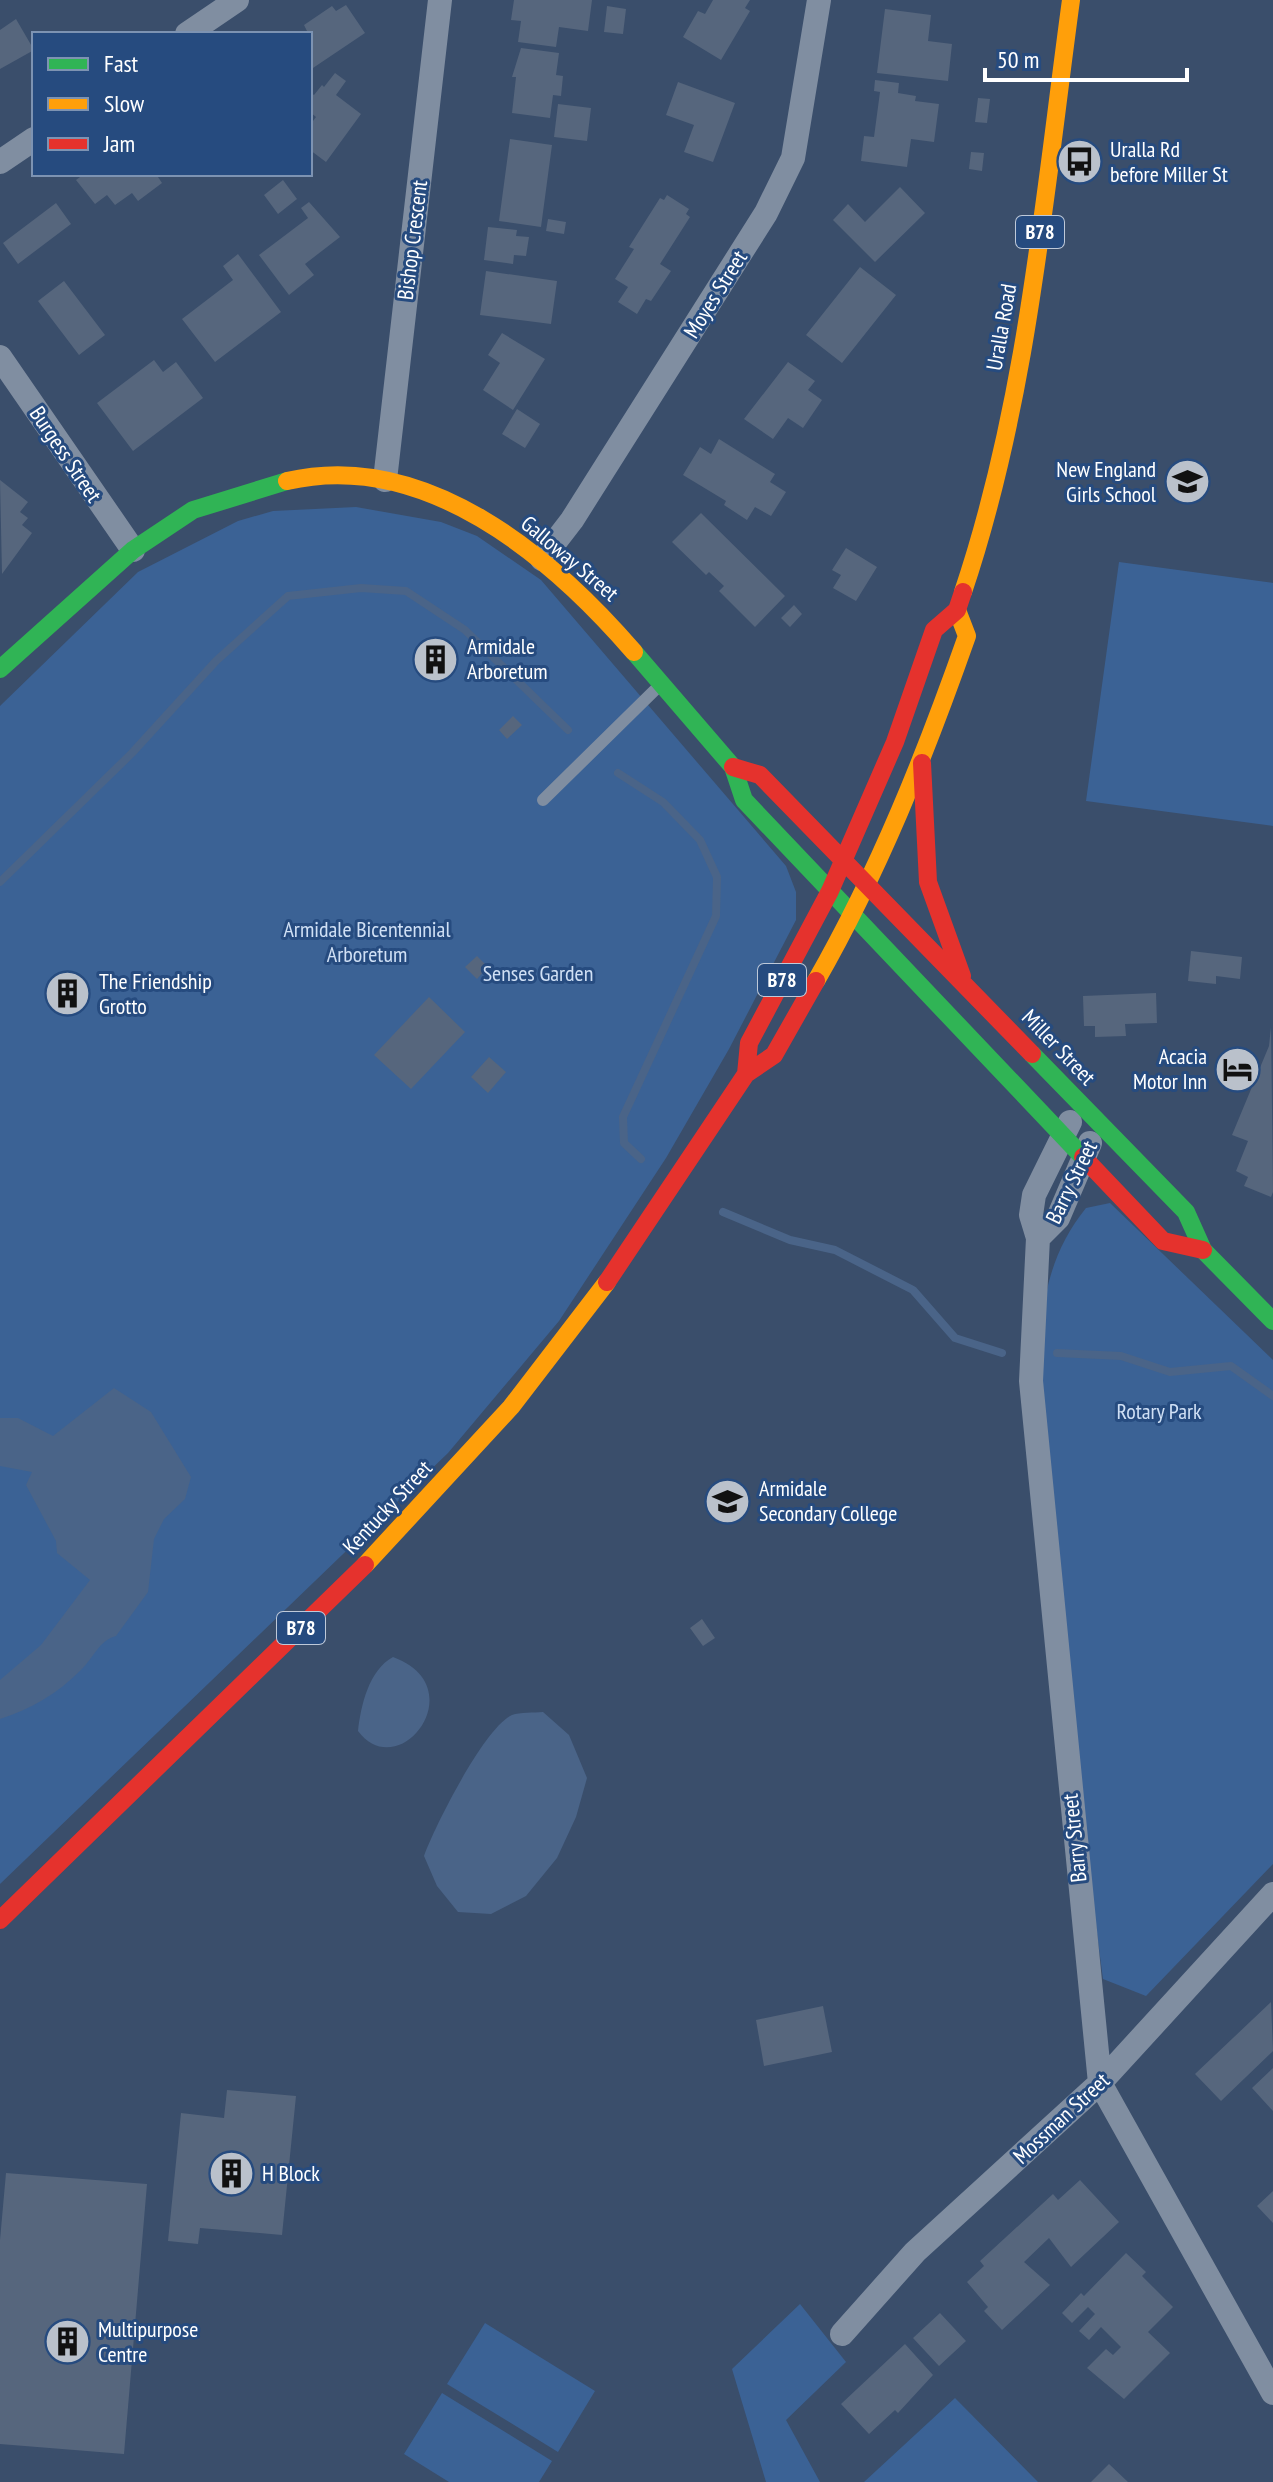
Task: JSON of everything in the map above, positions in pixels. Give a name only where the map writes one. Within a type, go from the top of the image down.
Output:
[{"type":"main road","name":"Uralla Road","points":[[830,891],[895,742],[934,630],[957,610],[981,539],[1006,433],[1030,302],[1071,0]]},
{"type":"main road","name":"Galloway Street","points":[[0,669],[133,550],[193,510],[291,480],[385,480],[451,503],[491,524],[542,559],[606,620],[662,683],[733,767],[744,800],[853,916]]},
{"type":"main road","name":"Uralla Road","points":[[867,886],[922,763],[967,636],[957,610]]},
{"type":"main road","points":[[922,763],[928,882],[965,985]]},
{"type":"main road","name":"Galloway Street","points":[[733,767],[760,775],[867,886]]},
{"type":"main road","name":"Kentucky Street","points":[[0,1920],[350,1581],[474,1449],[634,1245],[746,1074],[774,1055],[867,886]]},
{"type":"main road","name":"Miller Street","points":[[867,886],[1186,1212],[1203,1250],[1273,1321]]},
{"type":"main road","name":"Kentucky Street","points":[[746,1074],[749,1043],[830,891]]},
{"type":"main road","points":[[853,916],[1163,1241],[1203,1250]]},
{"type":"street","points":[[190,32],[237,0]]},
{"type":"street","name":"Bishop Crescent","points":[[385,480],[440,0]]},
{"type":"street","name":"Moyes Street","points":[[542,559],[572,520],[640,413],[766,213],[787,172],[793,158],[819,0]]},
{"type":"street","points":[[0,162],[32,140]]},
{"type":"street","name":"Burgess Street","points":[[0,357],[133,550]]},
{"type":"street","name":"Barry Street","points":[[1082,1105],[1061,1134],[1034,1195],[1031,1215],[1038,1238],[1031,1381],[1100,2083],[1273,2393]]},
{"type":"street","name":"Barry Street","points":[[1038,1238],[1058,1218],[1082,1156],[1101,1124]]},
{"type":"street","name":"Mossman Street","points":[[842,2334],[915,2252],[1100,2083],[1273,1894]]},
{"type":"lane","points":[[543,800],[662,683]]},
{"type":"green space","name":"Armidale Bicentennial Arboretum","points":[[356,507],[441,522],[477,536],[541,580],[786,866],[796,892],[796,920],[729,1049],[666,1158],[559,1321],[448,1453],[0,1884],[0,706],[138,572],[238,521],[273,511]]},
{"type":"green space","points":[[1119,562],[1273,583],[1273,826],[1086,801]]},
{"type":"green space","name":"Rotary Park","points":[[1110,1203],[1273,1360],[1273,1864],[1146,1996],[1103,1979],[1077,1758],[1041,1385],[1042,1324],[1056,1260],[1086,1208]]},
{"type":"green space","points":[[800,2304],[846,2362],[786,2420],[820,2482],[766,2482],[732,2369]]},
{"type":"green space","points":[[485,2323],[595,2391],[558,2452],[447,2384]]},
{"type":"green space","points":[[442,2393],[552,2461],[539,2482],[449,2482],[404,2454]]},
{"type":"green space","points":[[955,2398],[1038,2482],[864,2482]]},
{"type":"shaded area","points":[[114,1388],[151,1412],[191,1477],[185,1499],[164,1519],[154,1539],[148,1592],[116,1636],[105,1641],[72,1679],[53,1693],[0,1719],[0,1680],[41,1645],[90,1580],[57,1553],[56,1541],[26,1485],[32,1472],[0,1466],[0,1418],[18,1418],[53,1436]]},
{"type":"shaded area","points":[[393,1657],[417,1671],[428,1689],[429,1708],[422,1726],[409,1740],[392,1747],[375,1745],[358,1731],[361,1710],[372,1679]]},
{"type":"shaded area","points":[[543,1712],[569,1735],[587,1778],[576,1817],[557,1858],[526,1896],[491,1914],[458,1912],[437,1886],[424,1856],[449,1802],[488,1738],[512,1715]]},
{"type":"building","points":[[514,0],[592,0],[588,31],[559,27],[556,47],[518,42],[521,21],[511,20]]},
{"type":"building","points":[[713,0],[750,0],[745,8],[750,11],[721,60],[683,37],[698,11],[705,14]]},
{"type":"building","points":[[346,5],[365,33],[312,69],[312,32],[305,32],[304,25],[332,6],[336,11]]},
{"type":"building","points":[[607,6],[626,9],[623,34],[604,32]]},
{"type":"building","points":[[885,9],[931,15],[928,41],[952,44],[948,81],[877,73]]},
{"type":"building","points":[[16,19],[32,51],[0,69],[0,30]]},
{"type":"building","points":[[521,48],[559,53],[556,75],[563,76],[561,96],[553,95],[550,118],[512,113],[516,77],[512,77]]},
{"type":"building","points":[[335,73],[346,81],[336,95],[361,114],[326,162],[312,152],[312,122],[316,117],[312,114],[312,94],[314,95],[322,85],[324,87]]},
{"type":"building","points":[[875,80],[899,83],[898,93],[916,96],[915,101],[939,104],[934,142],[911,139],[907,167],[861,161],[864,136],[874,137],[880,92],[874,91]]},
{"type":"building","points":[[678,82],[735,103],[713,162],[684,152],[694,125],[666,115]]},
{"type":"building","points":[[978,98],[990,99],[987,123],[975,122]]},
{"type":"building","points":[[558,104],[591,108],[587,141],[554,137]]},
{"type":"building","points":[[510,139],[552,145],[541,227],[499,221]]},
{"type":"building","points":[[971,152],[984,153],[982,171],[969,169]]},
{"type":"building","points":[[81,176],[157,176],[162,183],[138,201],[132,193],[115,205],[107,195],[95,204],[76,180]]},
{"type":"building","points":[[283,180],[297,199],[278,214],[264,195]]},
{"type":"building","points":[[900,187],[925,213],[875,262],[833,220],[848,204],[865,222]]},
{"type":"building","points":[[667,195],[689,209],[686,214],[690,217],[660,264],[671,271],[651,301],[646,299],[637,314],[618,302],[628,287],[615,279],[634,249],[629,247],[660,198],[664,200]]},
{"type":"building","points":[[309,202],[340,237],[305,264],[314,275],[289,295],[259,255],[308,218],[301,208]]},
{"type":"building","points":[[56,203],[71,224],[18,264],[3,243]]},
{"type":"building","points":[[548,219],[566,222],[564,234],[546,231]]},
{"type":"building","points":[[488,227],[517,230],[516,236],[529,237],[526,256],[514,255],[513,264],[484,260]]},
{"type":"building","points":[[238,254],[281,312],[215,362],[182,319],[233,280],[223,266]]},
{"type":"building","points":[[860,267],[896,295],[842,363],[806,335]]},
{"type":"building","points":[[486,271],[557,281],[551,324],[480,315]]},
{"type":"building","points":[[64,281],[105,335],[79,355],[38,301]]},
{"type":"building","points":[[502,333],[545,359],[513,410],[483,390],[500,363],[488,355]]},
{"type":"building","points":[[154,360],[163,372],[176,362],[203,398],[133,451],[97,403]]},
{"type":"building","points":[[788,362],[815,381],[808,390],[822,400],[803,428],[788,418],[773,439],[744,419]]},
{"type":"building","points":[[517,409],[540,424],[525,448],[502,434]]},
{"type":"building","points":[[719,439],[775,474],[770,482],[786,492],[771,516],[755,507],[747,520],[724,505],[726,501],[683,475],[700,447],[711,454]]},
{"type":"building","points":[[0,480],[28,502],[20,512],[28,518],[22,525],[32,533],[2,574]]},
{"type":"building","points":[[701,513],[785,596],[755,627],[719,591],[724,586],[709,572],[706,575],[672,542]]},
{"type":"building","points":[[846,548],[877,567],[856,601],[833,588],[841,575],[832,570]]},
{"type":"building","points":[[794,605],[802,614],[790,627],[781,618]]},
{"type":"building","name":"Armidale Arboretum","points":[[436,642],[453,655],[437,677],[419,663]]},
{"type":"building","points":[[513,716],[522,725],[507,739],[499,730]]},
{"type":"building","points":[[1191,951],[1242,957],[1240,979],[1216,976],[1216,984],[1188,981]]},
{"type":"building","points":[[477,956],[488,967],[477,979],[465,967]]},
{"type":"building","name":"The Friendship Grotto","points":[[72,984],[79,986],[72,1012],[62,1010],[57,999],[60,988]]},
{"type":"building","points":[[1156,993],[1157,1023],[1125,1024],[1126,1036],[1095,1037],[1095,1026],[1084,1026],[1083,996]]},
{"type":"building","points":[[429,997],[465,1032],[411,1089],[374,1055]]},
{"type":"building","points":[[1271,1027],[1271,1197],[1244,1186],[1248,1177],[1236,1171],[1248,1141],[1232,1135],[1269,1046]]},
{"type":"building","points":[[489,1057],[506,1072],[488,1093],[471,1077]]},
{"type":"building","points":[[702,1619],[715,1638],[703,1646],[690,1628]]},
{"type":"building","points":[[1271,2002],[1273,2051],[1221,2101],[1195,2074]]},
{"type":"building","points":[[823,2006],[832,2052],[764,2066],[756,2020]]},
{"type":"building","points":[[1273,2068],[1273,2111],[1252,2088]]},
{"type":"building","name":"H Block","points":[[227,2090],[296,2096],[282,2235],[200,2228],[198,2244],[168,2241],[181,2113],[224,2118]]},
{"type":"building","name":"Multipurpose Centre","points":[[6,2173],[147,2184],[124,2454],[0,2444],[0,2240]]},
{"type":"building","points":[[1080,2180],[1119,2222],[1071,2267],[1049,2238],[1024,2262],[1050,2285],[1002,2330],[984,2311],[988,2307],[967,2282],[984,2266],[980,2261],[1053,2194],[1058,2200]]},
{"type":"building","points":[[1273,2191],[1273,2223],[1257,2206]]},
{"type":"building","points":[[1126,2253],[1146,2272],[1142,2276],[1173,2307],[1148,2332],[1170,2353],[1124,2399],[1087,2368],[1106,2349],[1113,2355],[1121,2347],[1101,2327],[1089,2340],[1079,2331],[1095,2314],[1088,2307],[1072,2323],[1062,2313],[1081,2293],[1084,2296]]},
{"type":"building","points":[[940,2313],[966,2341],[939,2366],[913,2338]]},
{"type":"building","points":[[905,2344],[933,2375],[898,2413],[895,2410],[869,2434],[841,2404]]},
{"type":"building","points":[[1109,2464],[1128,2482],[1091,2482]]},
{"type":"waterway","points":[[0,882],[132,753],[216,661],[288,596],[361,588],[406,591],[465,630],[568,730]]},
{"type":"waterway","points":[[618,773],[663,802],[700,840],[717,877],[716,916],[623,1117],[624,1143],[641,1159]]},
{"type":"waterway","points":[[723,1212],[790,1240],[835,1250],[913,1290],[955,1338],[1002,1353]]},
{"type":"waterway","points":[[1057,1353],[1121,1356],[1170,1372],[1231,1366],[1273,1396]]},
{"type":"traffic: fast","points":[[0,669],[133,550],[193,510],[287,481]]},
{"type":"traffic: fast","points":[[634,652],[733,767],[744,800],[1083,1157]]},
{"type":"traffic: fast","points":[[1032,1054],[1186,1212],[1203,1250],[1273,1321]]},
{"type":"traffic: slow","points":[[963,592],[985,520],[1018,373],[1042,224],[1071,0]]},
{"type":"traffic: slow","points":[[287,481],[338,475],[388,481],[436,496],[481,518],[524,547],[564,580],[634,652]]},
{"type":"traffic: slow","points":[[816,981],[880,855],[935,725],[967,636],[957,610]]},
{"type":"traffic: slow","points":[[365,1565],[511,1407],[607,1282]]},
{"type":"traffic: jam","points":[[746,1074],[749,1043],[830,891],[895,742],[934,630],[957,610],[963,592]]},
{"type":"traffic: jam","points":[[922,763],[928,882],[962,976]]},
{"type":"traffic: jam","points":[[733,767],[760,775],[1032,1054]]},
{"type":"traffic: jam","points":[[607,1282],[746,1074],[774,1055],[816,981]]},
{"type":"traffic: jam","points":[[1083,1157],[1163,1241],[1203,1250]]},
{"type":"traffic: jam","points":[[0,1920],[365,1565]]},
{"type":"place","name":"Uralla Rd before Miller St","points":[[1079,162]]},
{"type":"place","name":"New England Girls School","points":[[1187,482]]},
{"type":"place","name":"Armidale Arboretum","points":[[436,659]]},
{"type":"place","name":"The Friendship Grotto","points":[[68,994]]},
{"type":"place","name":"Acacia Motor Inn","points":[[1238,1069]]},
{"type":"place","name":"Armidale Secondary College","points":[[728,1501]]},
{"type":"place","name":"H Block","points":[[231,2173]]},
{"type":"place","name":"Multipurpose Centre","points":[[67,2342]]},
{"type":"park label","name":"Senses Garden","points":[[538,973]]}]
